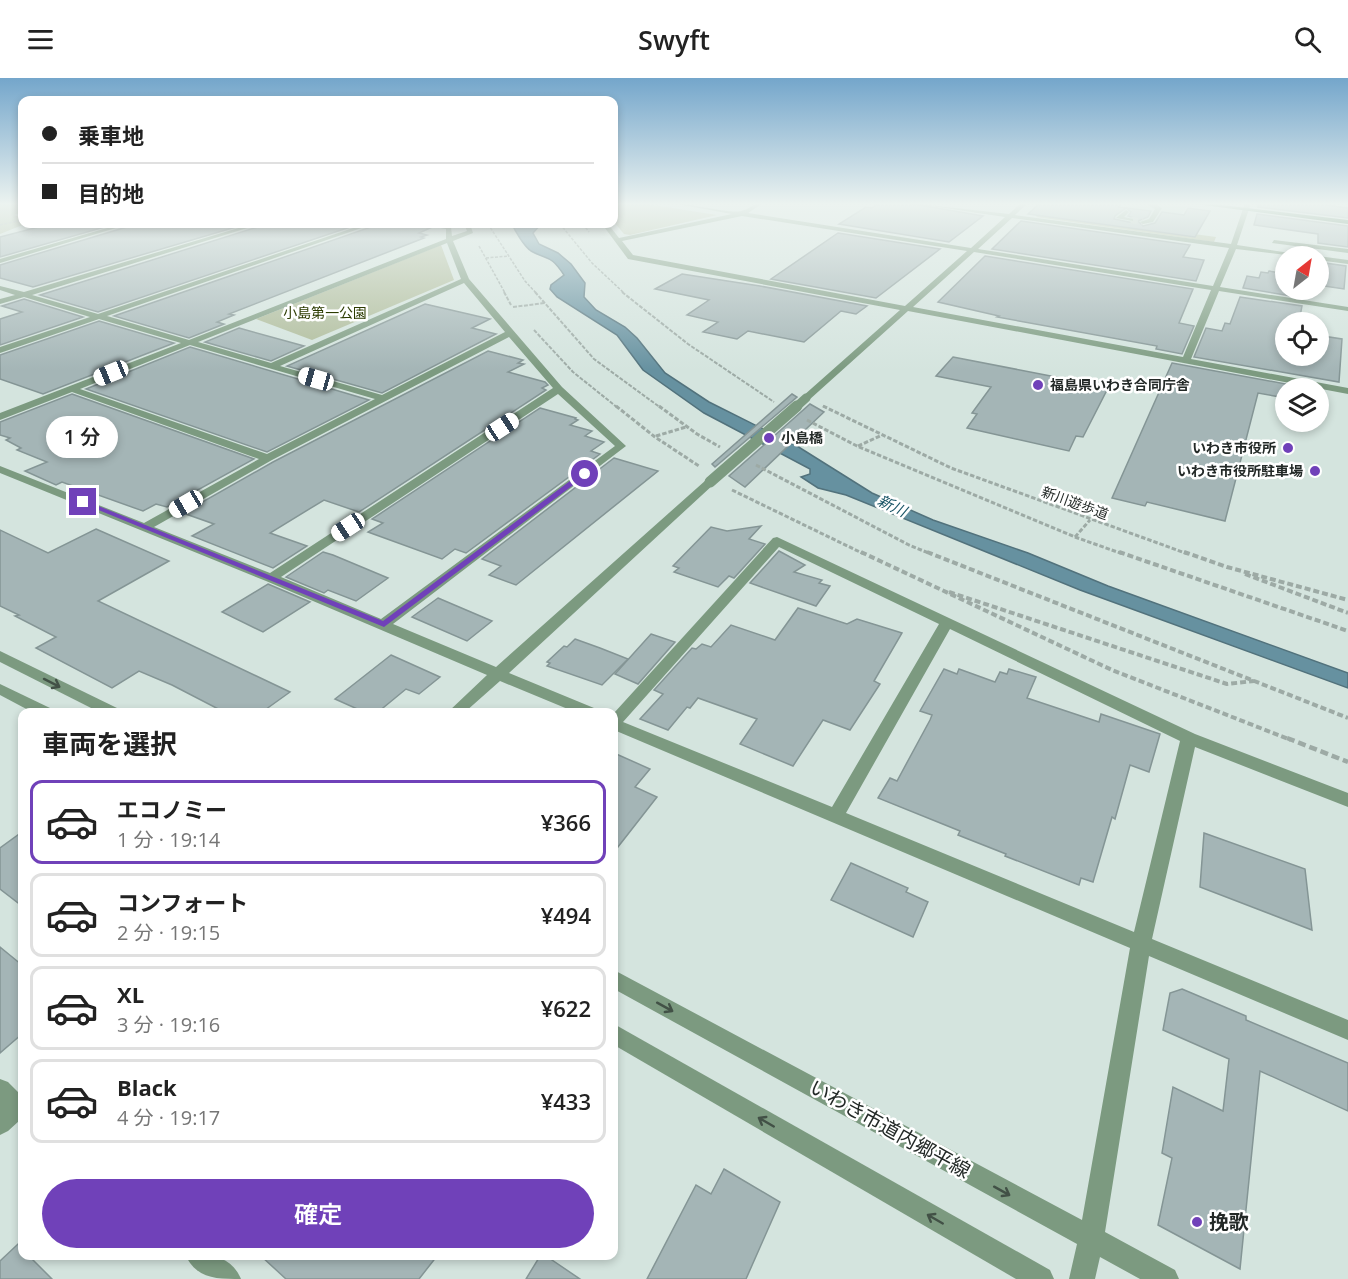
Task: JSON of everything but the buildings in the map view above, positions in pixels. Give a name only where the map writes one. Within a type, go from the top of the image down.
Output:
[{"type":"street","points":[[0,302],[143,259]]},
{"type":"street","points":[[0,350],[267,259]]},
{"type":"street","points":[[0,417],[400,259]]},
{"type":"street","points":[[384,624],[621,446],[559,389],[465,280],[457,259]]},
{"type":"street","points":[[642,259],[1348,391]]},
{"type":"street","points":[[460,708],[708,476],[806,398],[963,259]]},
{"type":"street","points":[[1031,259],[1348,309]]},
{"type":"street","points":[[1186,361],[1228,259]]},
{"type":"street","points":[[1329,259],[1348,262]]},
{"type":"street","points":[[272,366],[465,280]]},
{"type":"street","points":[[0,288],[382,398]]},
{"type":"street","points":[[145,527],[268,458],[510,333]]},
{"type":"street","points":[[72,389],[268,458]]},
{"type":"street","points":[[271,578],[559,389]]},
{"type":"street","points":[[0,470],[384,624],[579,708]]},
{"type":"street","points":[[618,719],[777,541],[1189,738],[1348,800]]},
{"type":"street","points":[[835,817],[946,623]]},
{"type":"street","points":[[0,656],[103,708]]},
{"type":"street","points":[[0,688],[37,708]]},
{"type":"street","points":[[618,725],[1348,1030]]},
{"type":"street","points":[[1082,1279],[1091,1239],[1141,945],[1189,738]]},
{"type":"street","name":"いわき市道内郷平線","points":[[618,981],[1166,1279]]},
{"type":"street","points":[[618,1036],[1041,1279]]},
{"type":"street","points":[[0,1090],[18,1105]]},
{"type":"street","points":[[0,1123],[18,1109]]},
{"type":"street","points":[[204,1260],[228,1279]]},
{"type":"path","points":[[487,259],[513,307],[520,315]]},
{"type":"path","points":[[511,259],[525,281],[594,359],[687,427],[728,451]]},
{"type":"path","points":[[587,259],[610,283],[692,347],[760,395],[779,405]]},
{"type":"path","points":[[513,307],[544,303]]},
{"type":"path","points":[[528,323],[573,372],[708,476]]},
{"type":"path","name":"新川遊歩道","points":[[806,398],[880,436],[951,468],[1090,520],[1227,567],[1348,600]]},
{"type":"path","points":[[799,415],[857,446],[1075,537],[1348,631]]},
{"type":"path","points":[[655,437],[687,427]]},
{"type":"path","points":[[857,446],[880,436]]},
{"type":"path","points":[[750,462],[909,545],[1348,718]]},
{"type":"path","points":[[732,490],[1112,670],[1348,762]]},
{"type":"path","points":[[1075,537],[1090,520]]},
{"type":"path","points":[[1227,567],[1348,613]]},
{"type":"path","points":[[931,586],[1227,684],[1254,681]]},
{"type":"green space","name":"小島第一公園","points":[[406,259],[446,259],[454,280],[312,340],[256,319]]},
{"type":"water","name":"新川","points":[[548,259],[565,259],[571,264],[585,283],[584,297],[596,310],[625,327],[637,338],[665,373],[709,402],[797,446],[872,493],[933,520],[1028,553],[1108,586],[1348,673],[1348,688],[1080,590],[846,495],[818,488],[801,477],[810,474],[810,469],[704,413],[643,370],[617,335],[557,297],[550,289],[551,285],[564,275]]},
{"type":"place","name":"福島県いわき合同庁舎","points":[[1038,385]]},
{"type":"place","name":"小島橋","points":[[769,438]]},
{"type":"place","name":"いわき市役所","points":[[1288,448]]},
{"type":"place","name":"いわき市役所駐車場","points":[[1315,471]]},
{"type":"place","name":"挽歌","points":[[1197,1222]]},
{"type":"route","points":[[83,502],[384,624],[585,474]]}]
